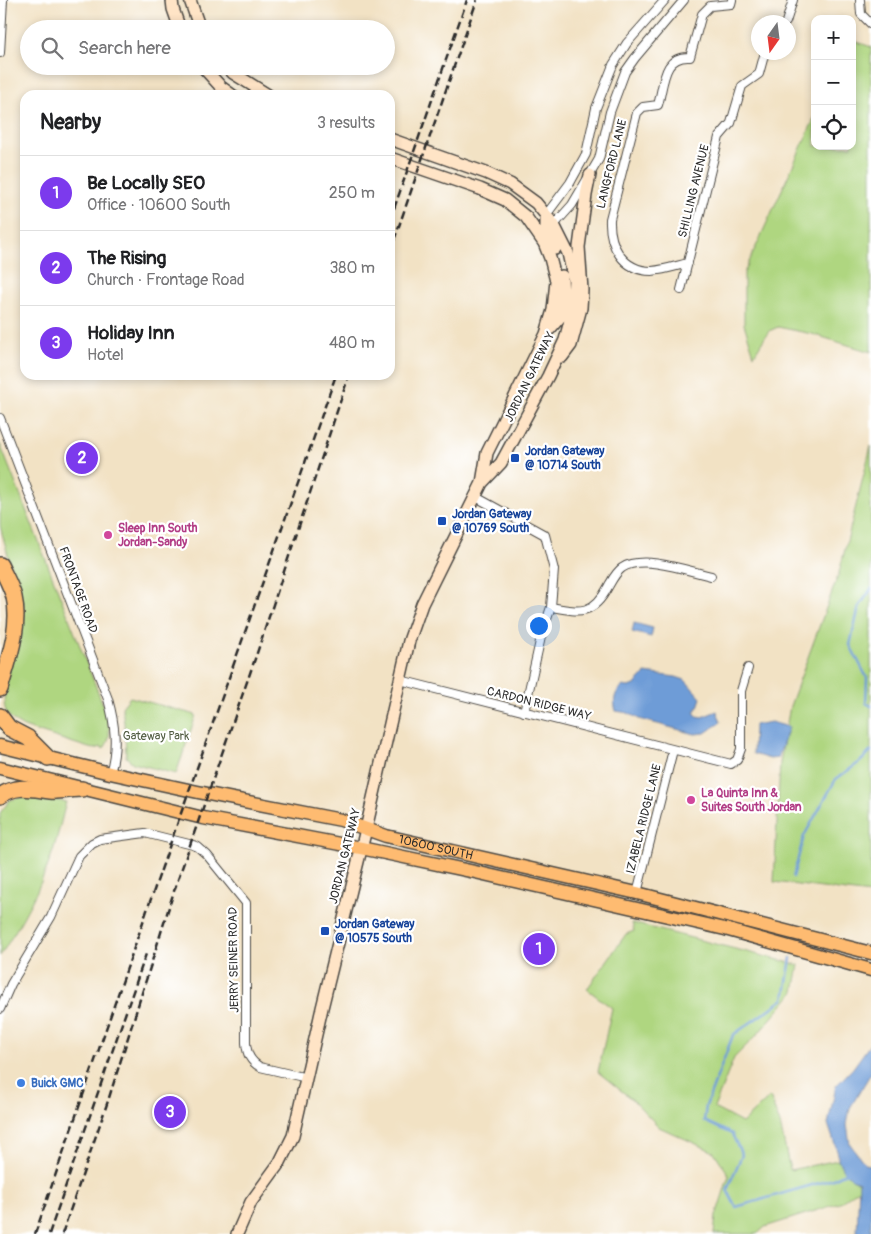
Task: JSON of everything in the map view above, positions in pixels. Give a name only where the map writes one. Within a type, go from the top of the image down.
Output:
[{"type":"highway","points":[[0,566],[7,598],[8,617],[6,635],[0,653]]},
{"type":"highway","points":[[0,566],[14,596],[15,614],[12,640],[0,689]]},
{"type":"highway","points":[[0,716],[11,730],[28,738],[48,758]]},
{"type":"highway","points":[[0,796],[9,790],[20,788],[52,791],[82,789]]},
{"type":"main road","points":[[172,0],[178,20]]},
{"type":"main road","points":[[190,0],[197,20]]},
{"type":"main road","points":[[210,75],[225,90]]},
{"type":"main road","points":[[235,75],[260,90]]},
{"type":"main road","name":"JORDAN GATEWAY","points":[[236,1234],[251,1202],[280,1162],[290,1144],[297,1122],[322,1008],[366,829],[409,641],[422,604],[474,496],[482,483],[501,464],[553,364],[565,340],[572,313],[574,280],[568,253],[549,221],[536,204],[510,184],[486,173],[395,141]]},
{"type":"main road","name":"JORDAN GATEWAY","points":[[395,160],[505,200],[526,217],[544,243],[550,258],[556,281],[553,310],[546,334],[487,453],[482,483]]},
{"type":"main road","points":[[553,364],[564,355],[571,345],[582,308],[579,247],[590,175]]},
{"type":"main road","points":[[486,192],[504,193],[540,223],[549,221],[549,236],[562,276],[563,299],[561,316],[546,334]]},
{"type":"main road","name":"10600 SOUTH","points":[[0,746],[110,773],[243,802],[342,820],[386,836],[636,893],[871,953]]},
{"type":"main road","name":"10600 SOUTH","points":[[0,768],[203,818],[475,872],[725,929],[871,970]]},
{"type":"street","points":[[0,52],[3,0]]},
{"type":"street","points":[[549,221],[586,154],[596,108],[612,65],[627,43],[665,0]]},
{"type":"street","points":[[549,221],[572,205],[599,159],[610,112],[625,72],[684,0]]},
{"type":"street","name":"LANGFORD LANE","points":[[688,263],[651,271],[629,264],[613,245],[610,219],[637,113],[644,108],[658,105],[670,64],[677,58],[690,57],[702,14],[710,6],[731,4],[732,0]]},
{"type":"street","points":[[788,15],[793,0]]},
{"type":"street","points":[[860,0],[861,14],[871,24]]},
{"type":"street","name":"SHILLING AVENUE","points":[[681,290],[719,137],[731,123],[742,86],[758,74],[762,60]]},
{"type":"street","name":"FRONTAGE ROAD","points":[[0,418],[108,698],[115,733],[114,762],[110,773]]},
{"type":"street","points":[[474,496],[545,536],[554,570],[551,607],[541,636],[524,712]]},
{"type":"street","points":[[551,607],[577,611],[593,607],[603,598],[613,578],[622,567],[636,563],[655,562],[711,576]]},
{"type":"street","name":"CARDON RIDGE WAY","points":[[400,680],[731,764],[737,760],[741,749],[741,691],[748,668]]},
{"type":"street","name":"IZABELA RIDGE LANE","points":[[636,893],[673,750]]},
{"type":"street","name":"JERRY SEINER ROAD","points":[[0,1009],[12,984],[51,917],[79,856],[85,849],[100,839],[151,834],[198,847],[246,903],[247,1052],[254,1064],[260,1067],[307,1078]]},
{"type":"green space","points":[[856,41],[871,47],[871,352],[812,334],[778,327],[769,331],[754,355],[744,324],[744,273],[811,126],[811,150],[856,150]]},
{"type":"green space","points":[[0,444],[104,707],[109,735],[103,749],[102,747],[89,748],[24,727],[13,720],[5,709],[5,691],[21,603],[0,526]]},
{"type":"green space","points":[[871,446],[871,894],[774,882],[780,763],[790,706],[839,573]]},
{"type":"green space","name":"Gateway Park","points":[[130,697],[196,715],[176,774],[133,763],[126,757],[122,707]]},
{"type":"green space","points":[[26,796],[66,802],[53,851],[43,878],[23,918],[0,956],[0,813],[10,800]]},
{"type":"green space","points":[[632,923],[799,965],[794,992],[734,1058],[714,1108],[742,1123],[770,1097],[780,1124],[790,1170],[838,1160],[852,1179],[859,1182],[860,1188],[840,1203],[765,1227],[757,1234],[714,1234],[716,1216],[729,1175],[714,1152],[659,1127],[634,1101],[598,1072],[612,1008],[587,989],[626,934],[634,931]]},
{"type":"water","points":[[634,623],[653,628],[651,637],[632,632]]},
{"type":"water","points":[[645,673],[685,680],[701,698],[694,712],[697,716],[702,717],[717,711],[721,722],[705,733],[695,734],[616,711],[615,700],[618,691],[623,686],[635,685]]},
{"type":"water","points":[[771,722],[789,727],[778,758],[770,759],[753,754],[754,725]]},
{"type":"water","points":[[871,1043],[871,1073],[850,1108],[847,1125],[850,1144],[865,1164],[871,1165],[871,1234],[857,1234],[859,1182],[852,1179],[843,1170],[838,1160],[838,1154],[828,1124],[836,1086],[853,1068]]},
{"type":"waterway","points":[[871,589],[859,607],[850,645],[867,678],[866,703],[871,706]]},
{"type":"waterway","points":[[793,877],[804,836],[836,779],[860,762],[871,751]]},
{"type":"waterway","points":[[791,958],[784,999],[733,1035],[706,1106],[704,1121],[732,1134],[742,1155],[727,1190],[736,1207],[833,1179],[848,1172]]},
{"type":"railway","points":[[395,206],[467,0]]},
{"type":"railway","points":[[395,238],[477,0]]},
{"type":"railway","points":[[35,1234],[162,867],[334,380]]},
{"type":"railway","points":[[62,1234],[108,1101],[175,888],[256,656],[347,380]]},
{"type":"railway","points":[[49,1234],[147,951]]},
{"type":"place","name":"The Rising","points":[[82,458]]},
{"type":"place","name":"Jordan Gateway @ 10714 South","points":[[515,458]]},
{"type":"place","name":"Jordan Gateway @ 10769 South","points":[[442,521]]},
{"type":"place","name":"Sleep Inn South Jordan-Sandy","points":[[108,535]]},
{"type":"place","name":"La Quinta Inn & Suites South Jordan","points":[[691,800]]},
{"type":"place","name":"Jordan Gateway @ 10575 South","points":[[325,931]]},
{"type":"place","name":"Be Locally SEO","points":[[539,949]]},
{"type":"place","name":"Buick GMC","points":[[21,1083]]},
{"type":"place","name":"Holiday Inn","points":[[170,1112]]}]
